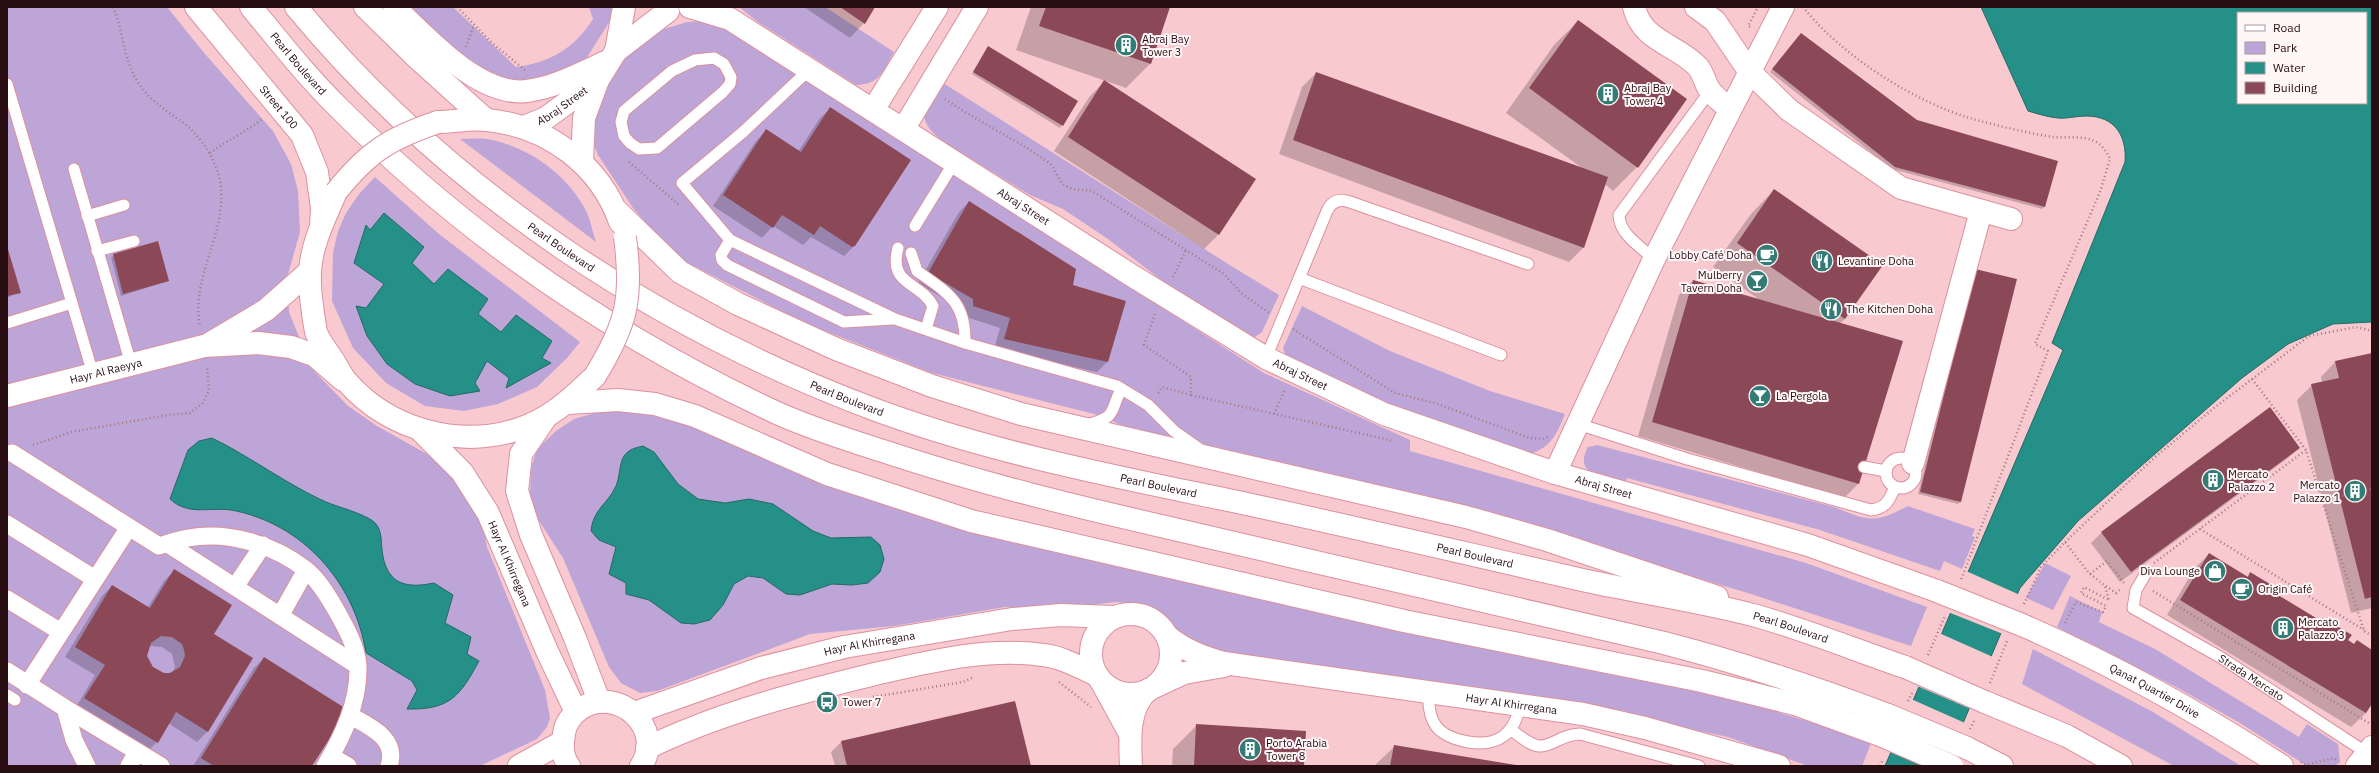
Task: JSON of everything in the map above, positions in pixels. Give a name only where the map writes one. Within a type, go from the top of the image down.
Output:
[{"type":"street","name":"Street 100","points":[[196,7],[278,104],[302,135],[311,153],[320,190],[321,226]]},
{"type":"street","name":"Pearl Boulevard","points":[[251,7],[338,107],[411,176],[470,226],[532,273],[581,306],[692,370],[780,414],[853,441],[969,479],[1664,643],[1740,663],[1897,711],[2002,766]]},
{"type":"street","name":"Pearl Boulevard","points":[[296,7],[349,66],[416,131],[497,200],[560,248],[658,309],[714,340],[800,380],[880,411],[984,444],[1419,544],[1754,616],[1910,676],[1985,702],[2067,736],[2121,766]]},
{"type":"street","points":[[366,7],[415,56],[486,120]]},
{"type":"street","points":[[394,7],[471,75],[487,85],[501,89],[526,91],[562,82],[613,56]]},
{"type":"street","name":"Abraj Street","points":[[613,56],[624,7]]},
{"type":"street","name":"Abraj Street","points":[[690,7],[727,13],[873,110],[904,128],[1131,275],[1266,358],[1384,414],[1555,473],[1808,545],[1936,591],[2022,616]]},
{"type":"street","points":[[873,110],[937,7]]},
{"type":"street","points":[[904,128],[977,7]]},
{"type":"street","points":[[1634,7],[1636,16],[1653,38],[1697,67],[1710,91],[1729,109]]},
{"type":"street","points":[[1696,7],[1715,21],[1749,71],[1789,110],[1900,188],[2011,219]]},
{"type":"street","points":[[1555,473],[1654,259],[1729,109],[1783,7]]},
{"type":"street","name":"Abraj Street","points":[[582,161],[584,118],[598,80],[613,56],[665,8]]},
{"type":"street","name":"Abraj Street","points":[[524,127],[546,118],[598,80]]},
{"type":"street","points":[[347,383],[317,333],[310,271],[321,226],[336,192],[356,167],[380,147],[408,132],[438,122],[486,120],[524,127],[558,143],[582,161],[601,184],[615,209],[625,238],[630,274],[626,310],[614,345],[595,376],[568,403],[546,417],[516,430],[484,436],[452,436],[420,430]]},
{"type":"street","points":[[615,209],[680,272],[738,304],[836,349],[932,386],[1021,414],[1459,515],[1547,540],[1714,595],[1754,616]]},
{"type":"street","points":[[1913,463],[1981,210]]},
{"type":"street","name":"Hayr Al Raeyya","points":[[204,346],[266,310],[310,271]]},
{"type":"street","name":"Hayr Al Raeyya","points":[[7,396],[204,346],[258,343],[291,347],[314,355],[380,411],[420,430]]},
{"type":"street","points":[[568,403],[618,400],[655,404],[694,416],[827,474],[971,521],[1396,619],[1702,681],[1795,704],[1884,743],[1952,766]]},
{"type":"street","points":[[546,417],[521,454],[517,491],[531,535],[575,638],[599,701]]},
{"type":"street","name":"Hayr Al Khirregana","points":[[420,430],[462,472],[488,513],[547,651],[576,712]]},
{"type":"street","points":[[12,453],[159,546],[188,538],[217,536],[263,546],[286,556],[306,570],[328,596],[348,630],[358,666],[351,716],[328,761],[348,766]]},
{"type":"street","points":[[7,524],[95,579]]},
{"type":"street","points":[[27,684],[129,527]]},
{"type":"street","points":[[168,544],[358,666]]},
{"type":"street","points":[[235,587],[263,546]]},
{"type":"street","points":[[280,616],[306,570]]},
{"type":"street","points":[[7,599],[61,632]]},
{"type":"street","points":[[1125,726],[1138,701],[1167,672],[1171,654],[1167,636],[1153,620],[1144,615],[1123,614],[1113,617],[1096,632],[1092,643],[1091,659],[1099,678],[1125,726],[1131,766]]},
{"type":"street","name":"Hayr Al Khirregana","points":[[634,713],[761,668],[844,647],[1012,620],[1061,615],[1113,617]]},
{"type":"street","name":"Qanat Quartier Drive","points":[[2022,616],[2180,703],[2282,766]]},
{"type":"street","name":"Hayr Al Khirregana","points":[[1167,636],[1180,646],[1195,654],[1224,663],[1583,714],[1645,728],[1779,766]]},
{"type":"street","points":[[643,761],[683,730],[744,709],[829,685],[946,659],[996,653],[1030,654],[1063,660],[1099,678],[1118,692],[1128,694],[1152,688]]},
{"type":"street","name":"Hayr Al Khirregana","points":[[1152,688],[1170,678],[1198,670],[1239,665]]},
{"type":"street","points":[[7,671],[65,708],[133,759],[161,766]]},
{"type":"street","points":[[569,766],[563,753],[562,742],[569,721],[576,712],[587,705],[599,701],[612,702],[624,706],[634,713],[644,729],[643,761]]},
{"type":"street","points":[[65,708],[74,740],[87,766]]},
{"type":"street","points":[[351,716],[369,726],[388,743],[391,757],[389,766]]},
{"type":"street","points":[[518,766],[562,742]]},
{"type":"lane","points":[[714,58],[728,69],[731,81],[723,92],[657,148],[639,149],[630,143],[624,136],[621,126],[623,113],[672,71],[695,60],[714,58]]},
{"type":"lane","points":[[810,69],[743,132],[682,183],[730,240],[895,319],[965,343],[1121,389],[1148,405],[1174,431],[1216,460]]},
{"type":"lane","points":[[7,84],[93,374]]},
{"type":"lane","points":[[1654,259],[1623,230],[1619,222],[1619,215],[1710,91]]},
{"type":"lane","points":[[915,226],[955,162]]},
{"type":"lane","points":[[74,169],[131,364]]},
{"type":"lane","points":[[1266,358],[1329,207],[1340,200],[1528,264]]},
{"type":"lane","points":[[87,216],[124,205]]},
{"type":"lane","points":[[730,240],[721,255],[722,260],[727,265],[844,322],[895,319]]},
{"type":"lane","points":[[98,251],[134,241]]},
{"type":"lane","points":[[898,248],[896,265],[900,276],[910,286],[929,299],[933,306],[926,329]]},
{"type":"lane","points":[[912,253],[917,271],[945,290],[954,300],[962,315],[965,343]]},
{"type":"lane","points":[[1299,278],[1501,355]]},
{"type":"lane","points":[[7,323],[72,303]]},
{"type":"lane","points":[[1077,427],[1108,418],[1114,410],[1121,389]]},
{"type":"lane","points":[[1578,424],[1687,459],[1864,508],[1882,508],[1889,501],[1895,487]]},
{"type":"lane","points":[[1899,458],[1904,458],[1913,463],[1917,473],[1914,482],[1906,488],[1895,487],[1888,480],[1886,471],[1891,462],[1899,458]]},
{"type":"lane","points":[[1864,467],[1886,471]]},
{"type":"lane","name":"Strada Mercato","points":[[2142,576],[2136,590],[2133,608],[2220,657],[2367,756]]},
{"type":"lane","points":[[1429,691],[1429,713],[1434,724],[1445,736],[1452,739],[1479,744],[1489,743],[1507,734],[1515,725],[1520,704]]},
{"type":"lane","points":[[1511,730],[1533,744],[1541,746],[1569,734],[1580,734],[1698,766]]},
{"type":"path","points":[[12,453],[71,432],[168,415],[190,413],[203,403],[209,390],[204,346],[197,310],[201,280],[218,230],[222,205],[220,180],[210,153],[183,122],[165,112],[147,94],[136,79],[127,59],[112,7]]},
{"type":"path","points":[[1803,7],[1817,25],[1864,65],[1917,96],[1972,118],[2052,136],[2093,140],[2106,150],[2110,159],[2100,192],[2035,344],[2048,351],[1960,583]]},
{"type":"path","points":[[928,88],[975,119],[1007,135],[1050,164],[1061,183],[1074,190],[1092,191],[1186,250],[1224,274],[1241,293],[1281,321],[1395,393],[1434,403],[1530,438],[1543,439],[1554,432]]},
{"type":"path","points":[[210,153],[226,140],[242,133],[278,104]]},
{"type":"path","points":[[1171,280],[1186,250]]},
{"type":"path","points":[[2022,616],[2041,567],[2065,542],[2154,458],[2252,379],[2309,336],[2356,327],[2372,331]]},
{"type":"path","points":[[1274,414],[1293,371]]},
{"type":"path","points":[[2252,379],[2306,450],[2364,631]]},
{"type":"path","points":[[1148,405],[1162,387],[1191,395]]},
{"type":"path","points":[[2090,574],[2107,561],[2124,584],[2142,576],[2200,528],[2306,450]]},
{"type":"path","points":[[2323,500],[2372,489]]},
{"type":"path","points":[[2200,528],[2372,636]]},
{"type":"path","points":[[2065,542],[2090,574],[2116,593],[2134,579],[2142,576]]},
{"type":"path","points":[[2142,576],[2372,725]]},
{"type":"path","points":[[2062,629],[2076,602],[2103,612],[2106,606],[2081,593],[2084,587],[2109,600],[2105,586]]},
{"type":"path","points":[[1928,656],[1947,612]]},
{"type":"path","points":[[870,698],[963,682],[976,675]]},
{"type":"path","points":[[1897,711],[1910,676]]},
{"type":"path","points":[[1055,679],[1073,691],[1101,716],[1125,726]]},
{"type":"path","points":[[1880,766],[1884,743]]},
{"type":"green space","points":[[7,7],[167,7],[205,54],[273,131],[291,164],[298,191],[300,232],[287,278],[289,312],[312,369],[348,406],[377,426],[427,454],[458,479],[483,525],[487,547],[545,690],[550,718],[547,727],[537,739],[480,766],[7,766]]},
{"type":"green space","points":[[403,7],[453,7],[516,67],[550,58],[569,46],[586,29],[593,19],[589,7],[614,7],[613,16],[586,59],[570,69],[530,83],[503,81],[484,73]]},
{"type":"green space","points":[[739,7],[825,7],[894,52],[884,71],[876,79],[871,82],[856,85],[758,22]]},
{"type":"green space","points":[[703,21],[722,25],[1264,373],[1410,440],[1410,451],[1806,563],[1927,607],[1911,646],[1751,594],[1541,531],[1235,457],[1118,424],[1106,417],[932,373],[805,323],[686,262],[659,238],[633,208],[598,155],[592,140],[591,117],[613,73],[626,56],[644,41],[664,29],[687,22]]},
{"type":"green space","points":[[940,81],[1279,295],[1262,332],[1255,337],[1250,335],[1173,289],[1108,239],[1063,209],[1030,195],[942,141],[927,125],[924,112]]},
{"type":"green space","points":[[460,139],[487,139],[501,142],[516,147],[543,162],[567,183],[584,207],[596,242]]},
{"type":"green space","points":[[375,177],[439,234],[580,342],[567,358],[537,387],[498,404],[464,411],[425,406],[386,383],[353,348],[332,301],[333,253],[338,231],[346,213],[359,194]]},
{"type":"green space","points":[[1302,306],[1390,351],[1490,391],[1565,414],[1556,433],[1549,443],[1530,454],[1389,404],[1290,359],[1285,354],[1283,348]]},
{"type":"green space","points":[[637,408],[680,417],[793,469],[946,525],[1098,559],[1403,632],[1632,678],[1751,704],[1872,741],[1862,766],[1808,766],[1728,737],[1551,700],[1227,658],[1171,630],[1159,616],[1140,604],[1115,602],[1060,609],[1005,607],[894,626],[810,634],[657,691],[640,693],[621,683],[609,667],[563,558],[534,513],[530,493],[531,469],[537,449],[556,431],[574,419],[605,410]]},
{"type":"green space","points":[[1597,445],[1834,507],[1864,518],[1879,518],[1887,516],[1908,506],[1975,529],[1972,536],[1975,537],[1962,569],[1944,561],[1940,571],[1820,530],[1627,478],[1625,483],[1601,477],[1593,474],[1584,464],[1584,457],[1588,447]]},
{"type":"green space","points":[[2045,563],[2071,576],[2053,610],[2026,598]]},
{"type":"green space","points":[[2070,596],[2102,612],[2099,622],[2155,649],[2299,737],[2307,724],[2338,744],[2340,762],[2335,766],[2307,766],[2240,723],[2176,687],[2057,627]]},
{"type":"green space","points":[[2033,649],[2153,712],[2241,766],[2174,766],[2022,684]]},
{"type":"water","points":[[1981,7],[2372,7],[2372,322],[2333,324],[2288,344],[2242,378],[2078,521],[2020,588],[1945,766],[1885,766],[2063,350],[2052,343],[2125,162],[2124,144],[2117,129],[2112,124],[2096,117],[2086,116],[2058,118],[2028,111]]},
{"type":"water","points":[[384,213],[424,247],[412,263],[434,284],[448,269],[488,299],[478,314],[501,332],[516,315],[552,341],[542,358],[551,363],[506,388],[509,378],[487,361],[475,383],[480,391],[450,396],[415,384],[387,364],[367,336],[356,306],[366,308],[384,284],[354,263],[366,225],[370,230]]},
{"type":"water","points":[[212,438],[241,453],[311,495],[367,517],[376,524],[379,530],[384,561],[393,577],[399,582],[414,585],[434,583],[453,595],[445,623],[471,637],[467,654],[479,661],[459,692],[444,703],[434,707],[407,709],[417,690],[412,681],[366,653],[360,627],[350,603],[337,580],[321,560],[302,543],[281,528],[257,517],[223,509],[191,509],[177,504],[170,499],[188,450],[199,441]]},
{"type":"water","points":[[643,446],[654,452],[678,484],[698,499],[725,503],[749,499],[773,504],[813,531],[831,538],[871,537],[880,545],[884,559],[880,572],[868,583],[852,585],[832,584],[800,595],[786,594],[763,578],[748,576],[734,584],[723,605],[710,620],[694,624],[681,623],[649,600],[626,594],[626,583],[609,574],[616,547],[599,540],[591,531],[592,523],[595,517],[616,486],[624,456],[630,450]]},
{"type":"pier","points":[[1966,571],[2020,595],[2003,634],[1948,612]]},
{"type":"pier","points":[[1939,633],[1993,657],[1971,709],[1917,686]]},
{"type":"pier","points":[[1911,699],[1965,723],[1947,766],[1923,766],[1889,751]]},
{"type":"building","points":[[840,7],[875,7],[865,24]]},
{"type":"building","name":"Abraj Bay Tower 3","points":[[1046,7],[1170,7],[1151,64],[1039,26]]},
{"type":"building","name":"Abraj Bay Tower 4","points":[[1578,20],[1687,99],[1638,168],[1529,88]]},
{"type":"building","points":[[1801,33],[1917,120],[2058,161],[2045,207],[1895,167],[1772,69]]},
{"type":"building","points":[[988,46],[1078,101],[1063,126],[973,72]]},
{"type":"building","points":[[1316,72],[1608,177],[1584,248],[1293,140]]},
{"type":"building","points":[[1104,80],[1256,179],[1219,235],[1068,137]]},
{"type":"building","points":[[830,107],[911,160],[855,246],[852,247],[820,226],[814,235],[782,215],[773,228],[723,195],[766,129],[801,152]]},
{"type":"building","points":[[1774,189],[1883,265],[1845,319],[1737,243]]},
{"type":"building","points":[[969,201],[1076,269],[1073,285],[1126,301],[1108,362],[1004,339],[1010,318],[973,306],[973,299],[928,273]]},
{"type":"building","points":[[158,241],[169,281],[123,294],[113,254]]},
{"type":"building","points":[[7,246],[21,293],[7,296]]},
{"type":"building","points":[[1975,269],[2017,279],[1961,502],[1920,492]]},
{"type":"building","points":[[1693,280],[1903,341],[1859,484],[1652,422]]},
{"type":"building","name":"Mercato Palazzo 1","points":[[2372,353],[2372,597],[2365,599],[2311,384],[2339,378],[2335,361]]},
{"type":"building","name":"Mercato Palazzo 2","points":[[2270,407],[2300,448],[2131,572],[2101,532]]},
{"type":"building","name":"Mercato Palazzo 3","points":[[2209,553],[2248,577],[2250,572],[2280,590],[2278,595],[2321,621],[2323,618],[2352,635],[2348,640],[2354,644],[2357,640],[2372,650],[2372,704],[2366,713],[2180,600]]},
{"type":"building","points":[[174,569],[232,605],[214,634],[253,658],[208,732],[176,712],[158,743],[84,698],[105,665],[75,647],[112,585],[150,608]],"holes":[[[161,636],[172,637],[182,644],[185,656],[180,667],[170,673],[164,673],[153,667],[147,656],[151,643]]]},
{"type":"building","points":[[264,657],[348,710],[312,766],[214,766],[201,758]]},
{"type":"building","points":[[1015,701],[1031,766],[847,766],[841,741]]},
{"type":"building","name":"Porto Arabia Tower 8","points":[[1196,724],[1306,731],[1304,766],[1194,766]]},
{"type":"building","points":[[1394,745],[1516,765],[1390,766]]},
{"type":"place","name":"Abraj Bay Tower 3","points":[[1126,45]]},
{"type":"place","name":"Abraj Bay Tower 4","points":[[1608,94]]},
{"type":"place","name":"Lobby Café Doha","points":[[1767,255]]},
{"type":"place","name":"Levantine Doha","points":[[1822,261]]},
{"type":"place","name":"Mulberry Tavern Doha","points":[[1757,281]]},
{"type":"place","name":"The Kitchen Doha","points":[[1831,309]]},
{"type":"place","name":"La Pergola","points":[[1760,396]]},
{"type":"place","name":"Mercato Palazzo 2","points":[[2213,480]]},
{"type":"place","name":"Mercato Palazzo 1","points":[[2355,491]]},
{"type":"place","name":"Diva Lounge","points":[[2215,571]]},
{"type":"place","name":"Origin Café","points":[[2242,589]]},
{"type":"place","name":"Mercato Palazzo 3","points":[[2283,628]]},
{"type":"place","name":"Tower 7","points":[[827,702]]},
{"type":"place","name":"Porto Arabia Tower 8","points":[[1250,749]]}]
